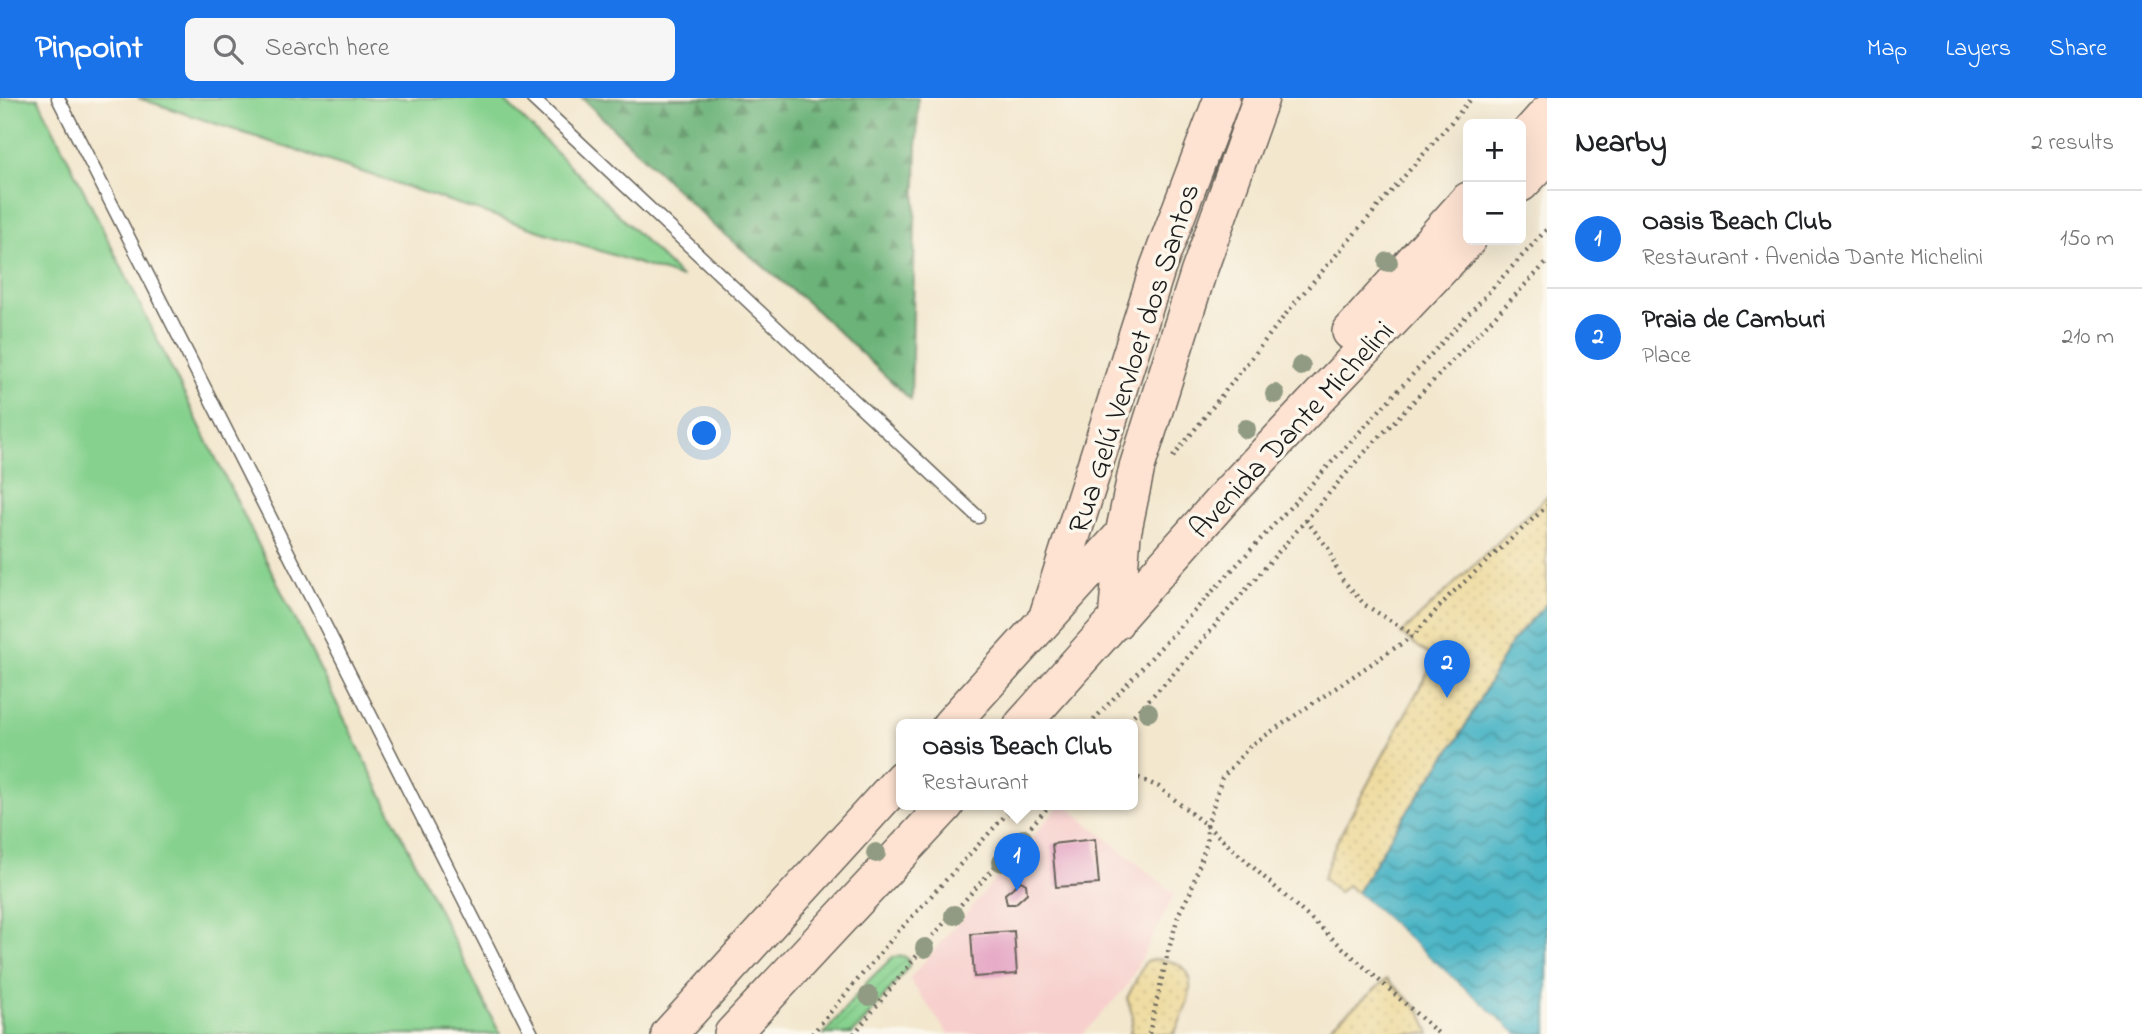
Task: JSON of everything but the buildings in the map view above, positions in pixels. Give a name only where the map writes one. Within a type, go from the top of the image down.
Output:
[{"type":"main road","name":"Rua Gelú Vervloet dos Santos","points":[[1046,619],[1158,267],[1222,98]]},
{"type":"main road","points":[[1116,622],[1123,534],[1141,454],[1198,274],[1261,98]]},
{"type":"main road","points":[[1526,136],[1547,113]]},
{"type":"main road","points":[[1523,182],[1547,157]]},
{"type":"main road","points":[[1233,488],[1258,447],[1307,382],[1463,206]]},
{"type":"main road","name":"Avenida Dante Michelini","points":[[1027,719],[1233,488],[1463,245]]},
{"type":"main road","points":[[955,719],[1123,534]]},
{"type":"main road","points":[[669,1034],[896,784]]},
{"type":"main road","points":[[732,1034],[941,810]]},
{"type":"lane","points":[[58,98],[532,1034]]},
{"type":"lane","points":[[532,98],[978,517]]},
{"type":"path","points":[[1171,460],[1293,305],[1472,98]]},
{"type":"path","points":[[1095,719],[1547,229]]},
{"type":"path","points":[[1130,719],[1168,680],[1362,455],[1547,262]]},
{"type":"path","points":[[1149,1034],[1179,913],[1190,893],[1207,842],[1207,826],[1222,778],[1250,746],[1414,635],[1450,596],[1547,506]]},
{"type":"path","points":[[1306,520],[1328,548],[1340,577],[1365,605],[1414,635]]},
{"type":"path","points":[[1138,778],[1159,788],[1207,826],[1439,1034]]},
{"type":"path","points":[[812,1034],[897,933],[1010,810]]},
{"type":"path","points":[[854,1034],[931,938],[1046,810]]},
{"type":"shaded area","points":[[1056,810],[1071,810],[1175,894],[1127,986],[1083,1034],[948,1034],[909,979]]},
{"type":"green space","points":[[0,98],[38,98],[500,1034],[0,1034]]},
{"type":"green space","points":[[138,98],[502,98],[682,278]]},
{"type":"green space","points":[[582,98],[918,98],[911,400],[809,304],[714,226]]},
{"type":"green space","points":[[904,956],[908,959],[909,966],[860,1027],[852,1034],[824,1034],[869,980],[893,957]]},
{"type":"sand","points":[[1547,496],[1547,603],[1512,641],[1459,737],[1396,828],[1357,893],[1347,885],[1339,893],[1323,878],[1336,843],[1435,659],[1401,634]]},
{"type":"sand","points":[[1156,959],[1172,962],[1183,968],[1189,976],[1189,998],[1185,1010],[1174,1034],[1130,1034],[1133,1017],[1127,998],[1145,962]]},
{"type":"sand","points":[[1387,979],[1421,1011],[1430,1034],[1322,1034]]},
{"type":"water","points":[[1547,603],[1547,1034],[1516,1034],[1357,893],[1396,828],[1459,737],[1512,641]]},
{"type":"pier","points":[[1354,891],[1516,1034],[1510,1034],[1355,896]]},
{"type":"place","name":"Praia de Camburi","points":[[1447,698]]},
{"type":"place","name":"Oasis Beach Club","points":[[1017,891]]}]
